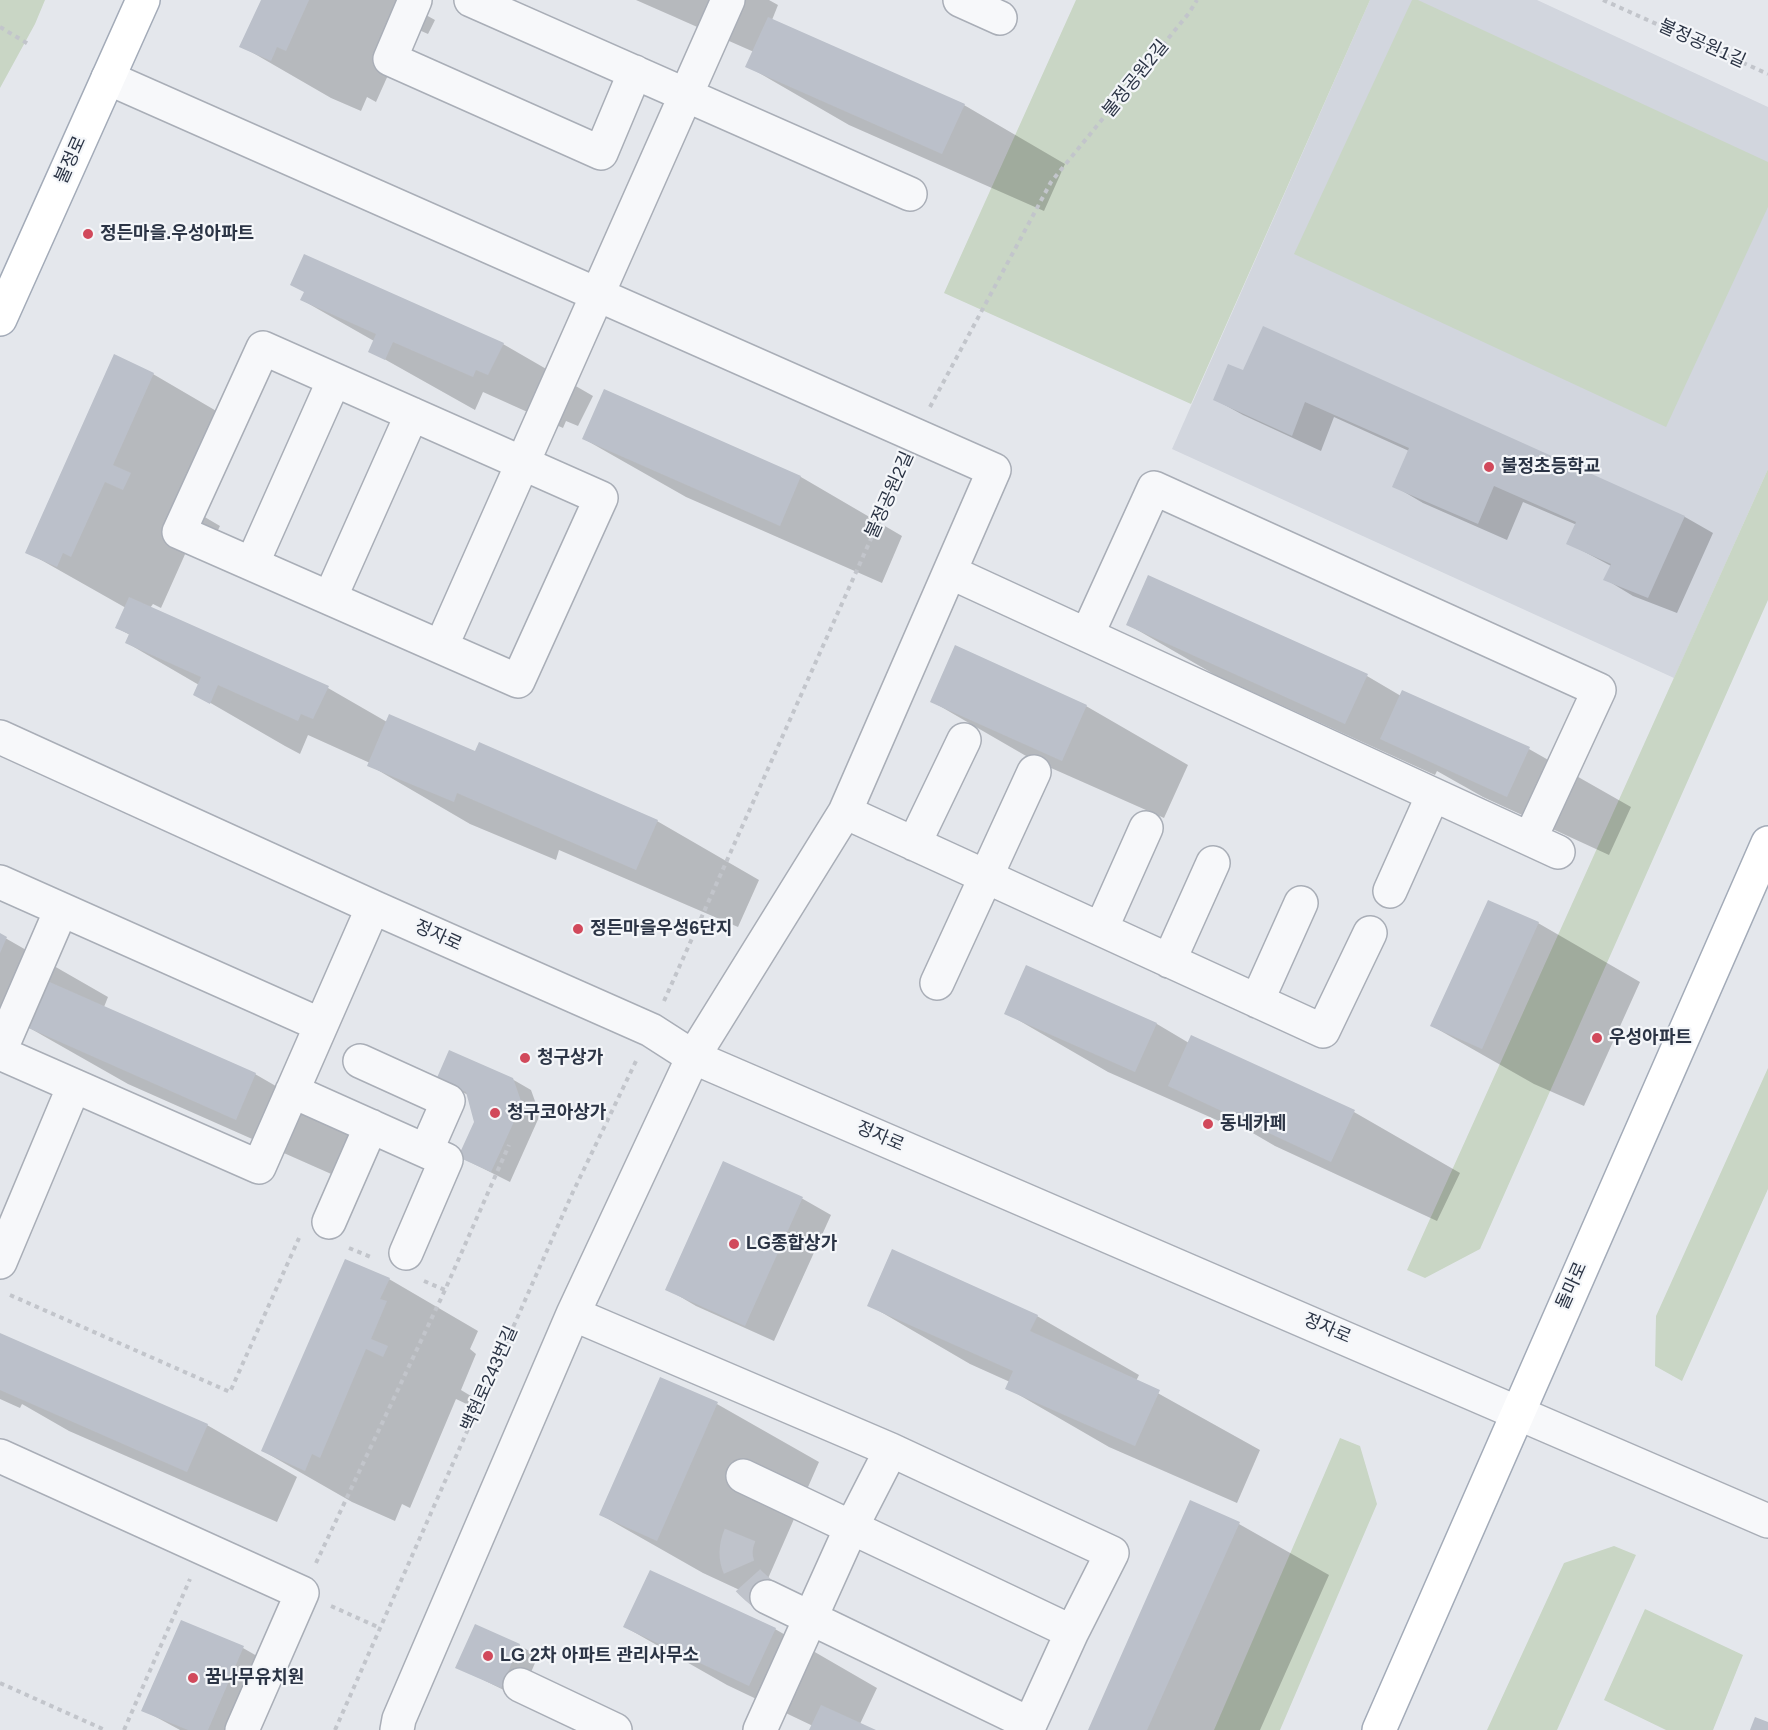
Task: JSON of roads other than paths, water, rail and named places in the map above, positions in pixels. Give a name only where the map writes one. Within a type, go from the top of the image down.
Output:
[{"type":"main road","name":"불정로","points":[[0,319],[143,0]]},
{"type":"main road","name":"돌마로","points":[[1379,1730],[1768,843]]},
{"type":"street","points":[[415,0],[390,59],[601,153],[635,72]]},
{"type":"street","points":[[471,0],[910,194]]},
{"type":"street","points":[[441,647],[728,0]]},
{"type":"street","points":[[960,0],[1000,18]]},
{"type":"street","points":[[108,78],[994,470],[845,812],[693,1057],[573,1314],[399,1719],[397,1730]]},
{"type":"street","points":[[263,348],[412,414],[601,498],[518,681],[178,532],[263,348]]},
{"type":"street","points":[[252,564],[334,380]]},
{"type":"street","points":[[330,598],[412,414]]},
{"type":"street","points":[[950,572],[1544,846],[1599,690],[1154,488],[1087,635]]},
{"type":"street","name":"정자로","points":[[0,737],[373,907],[651,1030],[693,1057],[1768,1521]]},
{"type":"street","points":[[914,844],[964,740]]},
{"type":"street","points":[[938,983],[1034,772]]},
{"type":"street","points":[[1390,891],[1433,795]]},
{"type":"street","points":[[845,812],[1323,1031],[1370,933]]},
{"type":"street","points":[[1101,929],[1146,828]]},
{"type":"street","points":[[1169,961],[1213,863]]},
{"type":"street","points":[[0,882],[321,1025]]},
{"type":"street","points":[[1257,1001],[1301,903]]},
{"type":"street","points":[[61,910],[0,1052],[259,1167],[373,907]]},
{"type":"street","points":[[360,1061],[448,1101],[426,1151]]},
{"type":"street","points":[[0,1262],[74,1086]]},
{"type":"street","points":[[292,1091],[446,1160],[393,1257]]},
{"type":"street","points":[[326,1232],[371,1126]]},
{"type":"street","points":[[573,1314],[891,1450],[1112,1553],[1072,1632],[1030,1724],[767,1597]]},
{"type":"street","points":[[760,1730],[851,1528],[891,1450]]},
{"type":"street","points":[[0,1456],[302,1593],[242,1730]]},
{"type":"street","points":[[743,1476],[1072,1632]]},
{"type":"street","points":[[520,1685],[615,1730]]},
{"type":"tunnel","points":[[740,1535],[737,1545],[737,1563],[746,1578],[767,1597]]},
{"type":"place","name":"정든마을.우성아파트","points":[[88,234]]},
{"type":"place","name":"불정초등학교","points":[[1489,467]]},
{"type":"place","name":"정든마을우성6단지","points":[[578,929]]},
{"type":"place","name":"우성아파트","points":[[1597,1038]]},
{"type":"place","name":"청구상가","points":[[525,1058]]},
{"type":"place","name":"청구코아상가","points":[[495,1113]]},
{"type":"place","name":"동네카페","points":[[1208,1124]]},
{"type":"place","name":"LG종합상가","points":[[734,1244]]},
{"type":"place","name":"LG 2차 아파트 관리사무소","points":[[488,1656]]},
{"type":"place","name":"꿈나무유치원","points":[[193,1678]]}]
